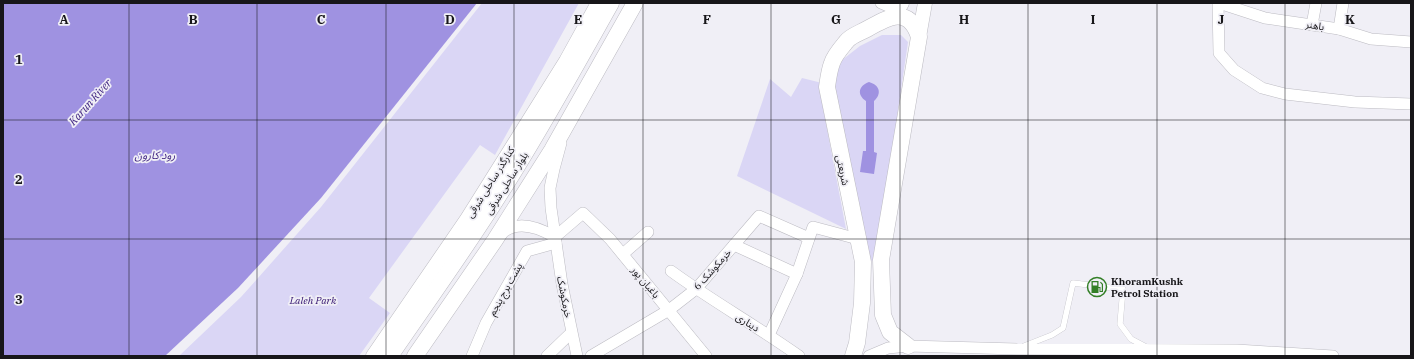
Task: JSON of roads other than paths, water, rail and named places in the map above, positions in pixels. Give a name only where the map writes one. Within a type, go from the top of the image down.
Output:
[{"type":"main road","name":"بلوار ساحلی شرقی","points":[[390,356],[482,222],[509,166],[545,120],[611,3]]},
{"type":"main road","name":"بلوار ساحلی شرقی","points":[[415,356],[494,240],[564,130],[635,3]]},
{"type":"main road","points":[[897,10],[902,17],[916,28],[918,37],[881,260],[883,315],[890,332],[908,346]]},
{"type":"main road","name":"شریعتی","points":[[853,356],[857,343],[862,303],[863,262],[827,88],[832,62],[847,40],[897,10]]},
{"type":"street","name":"کنارگذر ساحلی شرقی","points":[[373,356],[467,219],[509,166],[598,3]]},
{"type":"street","points":[[881,3],[897,10]]},
{"type":"street","points":[[918,37],[925,3]]},
{"type":"street","points":[[1218,3],[1219,54],[1234,70],[1262,88],[1285,94],[1348,102],[1411,104]]},
{"type":"street","name":"باهنر","points":[[1218,3],[1265,18],[1339,29],[1371,39],[1411,42]]},
{"type":"street","points":[[1312,25],[1316,3]]},
{"type":"street","points":[[1339,29],[1343,3]]},
{"type":"street","name":"خرمکوشک","points":[[564,130],[550,188],[551,208],[562,284],[577,356]]},
{"type":"street","name":"باغبان پور","points":[[555,240],[583,213],[623,254],[706,356]]},
{"type":"street","name":"خرمکوشک 6","points":[[591,356],[669,310],[696,289],[760,216],[809,238]]},
{"type":"street","points":[[494,240],[505,230],[518,226],[532,226],[555,240]]},
{"type":"street","points":[[769,334],[797,274],[813,227],[858,239]]},
{"type":"street","points":[[623,254],[648,232]]},
{"type":"street","name":"پشت برج پنجم","points":[[472,356],[486,323],[527,251],[555,240]]},
{"type":"street","points":[[734,245],[797,274]]},
{"type":"street","name":"دیناری","points":[[671,271],[696,289],[769,334],[799,356]]},
{"type":"street","points":[[547,356],[571,333]]},
{"type":"street","points":[[869,356],[888,348],[908,346],[1017,349],[1237,350],[1333,356]]},
{"type":"lane","points":[[1017,349],[1052,335],[1063,328],[1073,283],[1122,289],[1120,324],[1131,339],[1149,349]]},
{"type":"water","name":"رود کارون","points":[[3,3],[477,3],[321,198],[238,288],[165,356],[3,356]]},
{"type":"water","points":[[869,82],[876,85],[879,90],[878,96],[874,101],[874,152],[877,153],[874,174],[860,172],[863,151],[866,151],[866,101],[861,96],[860,91],[865,84]]},
{"type":"place","name":"KhoramKushk Petrol Station","points":[[1097,287]]},
{"type":"water label","name":"Karun River","points":[[90,102]]},
{"type":"park label","name":"Laleh Park","points":[[313,300]]}]
